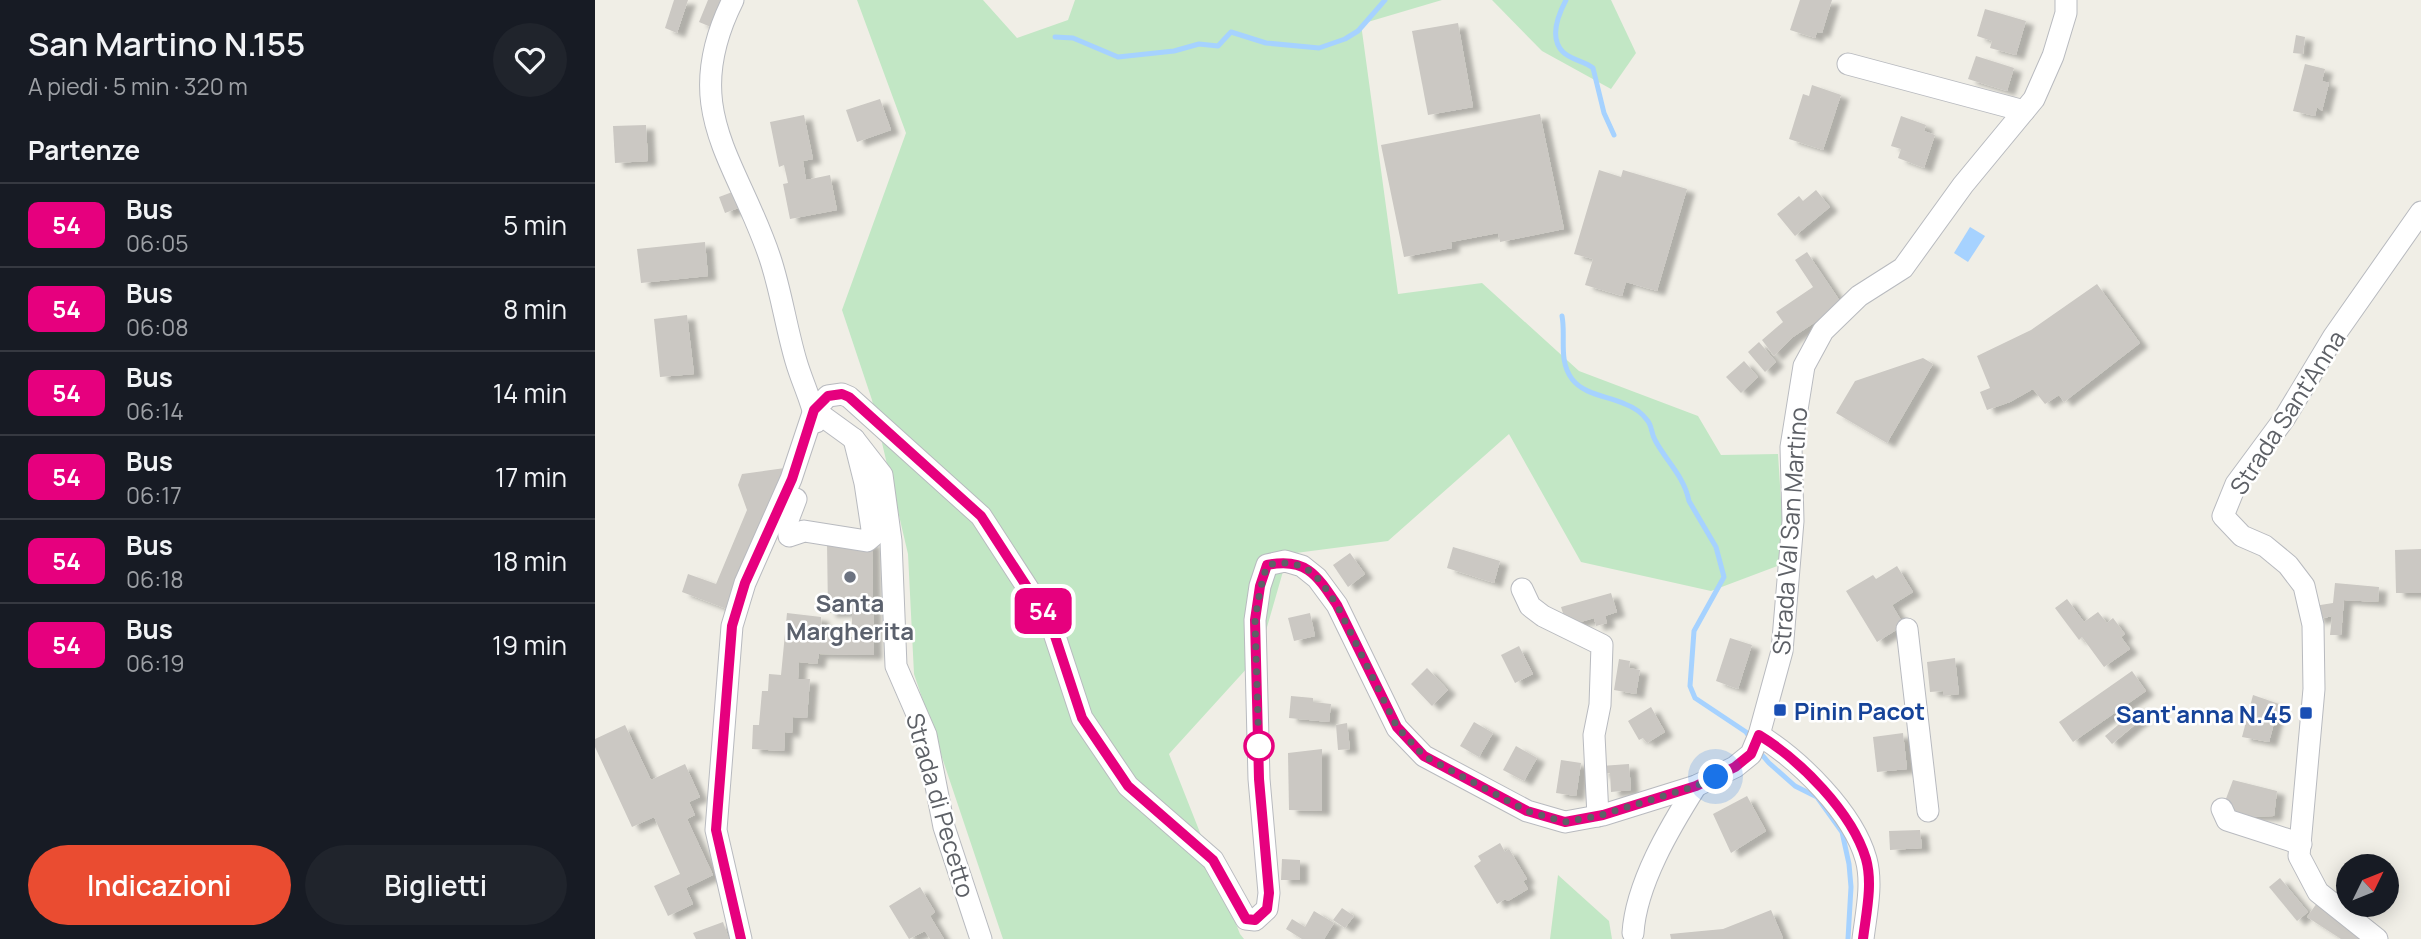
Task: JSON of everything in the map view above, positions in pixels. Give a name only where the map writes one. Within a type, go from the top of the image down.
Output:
[{"type":"street","points":[[733,0],[711,62],[710,90],[715,121],[723,150],[770,259],[801,382],[814,410],[818,435],[812,460],[788,520],[789,536],[804,531],[867,541],[873,536],[865,482],[854,439]]},
{"type":"street","name":"Strada Val San Martino","points":[[814,410],[828,396],[842,394],[849,397],[981,516],[1051,624],[1082,718],[1128,786],[1213,860],[1246,919],[1255,920],[1267,909],[1269,893],[1259,779],[1255,620],[1260,586],[1267,565],[1285,561],[1294,563],[1303,566],[1317,578],[1337,605],[1397,727],[1424,756],[1527,811],[1565,822],[1598,816],[1696,786],[1735,767],[1751,754],[1759,735],[1782,651],[1793,522],[1791,447],[1804,366],[1823,331],[1859,296],[1903,268],[1963,185],[2034,99],[2053,56],[2066,13],[2066,0]]},
{"type":"street","points":[[1848,64],[2024,111]]},
{"type":"street","name":"Strada Sant'Anna","points":[[2377,939],[2318,892],[2299,856],[2314,689],[2313,625],[2304,586],[2288,565],[2265,546],[2242,536],[2223,516],[2237,484],[2284,419],[2335,337],[2421,212]]},
{"type":"street","points":[[741,939],[716,830],[732,626],[745,583],[792,479],[814,410]]},
{"type":"street","name":"Strada di Pecetto","points":[[814,410],[854,439],[881,475],[891,541],[896,666],[926,735],[944,827],[981,939]]},
{"type":"street","points":[[1522,589],[1530,606],[1543,616],[1602,645],[1600,705],[1594,735],[1598,816]]},
{"type":"street","points":[[1907,629],[1928,811]]},
{"type":"street","points":[[1759,735],[1784,750],[1819,785],[1847,819],[1866,859],[1868,897],[1863,939]]},
{"type":"street","points":[[1633,933],[1633,920],[1648,878],[1667,835],[1696,786]]},
{"type":"street","points":[[2222,808],[2227,820],[2301,844]]},
{"type":"green space","points":[[857,0],[983,0],[1017,38],[1068,20],[1075,0],[1442,0],[1361,24],[1398,294],[1482,283],[1579,371],[1698,416],[1721,455],[1778,454],[1785,563],[1711,591],[1581,562],[1509,434],[1388,541],[1288,554],[1259,655],[1169,754],[1244,939],[1003,939],[914,674],[908,554],[872,400],[842,310],[906,133]]},
{"type":"green space","points":[[1492,0],[1611,0],[1636,53],[1611,89],[1542,51]]},
{"type":"green space","points":[[1558,875],[1609,921],[1612,939],[1550,939]]},
{"type":"water","points":[[1970,227],[1985,236],[1968,262],[1954,253]]},
{"type":"building","points":[[674,0],[688,0],[677,33],[665,28]]},
{"type":"building","points":[[708,0],[723,0],[711,27],[699,22]]},
{"type":"building","points":[[1800,0],[1832,0],[1822,33],[1817,32],[1815,38],[1790,30]]},
{"type":"building","points":[[1985,9],[2026,21],[2016,55],[1990,48],[1992,41],[1977,36]]},
{"type":"building","points":[[1458,23],[1473,107],[1428,115],[1412,31]]},
{"type":"building","points":[[2296,35],[2305,37],[2303,54],[2293,53]]},
{"type":"building","points":[[1976,56],[2014,68],[2007,91],[1968,79]]},
{"type":"building","points":[[2305,64],[2325,69],[2322,81],[2329,83],[2322,111],[2317,107],[2315,116],[2293,111]]},
{"type":"building","points":[[1812,85],[1841,95],[1823,150],[1789,139],[1803,94],[1809,96]]},
{"type":"building","points":[[880,99],[891,130],[857,142],[846,110]]},
{"type":"building","points":[[1540,114],[1564,229],[1500,242],[1498,233],[1451,242],[1452,248],[1404,257],[1381,145]]},
{"type":"building","points":[[804,115],[813,159],[803,161],[806,180],[830,175],[837,210],[790,219],[783,184],[788,183],[784,165],[779,167],[770,122]]},
{"type":"building","points":[[1901,116],[1926,125],[1924,131],[1935,135],[1924,168],[1898,158],[1901,149],[1891,146]]},
{"type":"building","points":[[646,125],[648,161],[615,163],[613,126]]},
{"type":"building","points":[[1599,170],[1621,177],[1623,170],[1687,189],[1657,291],[1626,282],[1622,296],[1585,285],[1593,259],[1574,254]]},
{"type":"building","points":[[1816,190],[1830,207],[1795,236],[1777,214],[1799,196],[1803,201]]},
{"type":"building","points":[[735,191],[741,207],[725,213],[719,197]]},
{"type":"building","points":[[705,242],[708,276],[641,283],[637,249]]},
{"type":"building","points":[[1807,252],[1842,304],[1793,337],[1774,356],[1762,340],[1783,322],[1776,312],[1813,287],[1795,260]]},
{"type":"building","points":[[2097,284],[2140,343],[2064,402],[2059,395],[2045,404],[2033,389],[2010,402],[1987,410],[1980,392],[1990,388],[1977,356],[2031,330]]},
{"type":"building","points":[[687,315],[694,374],[660,377],[654,319]]},
{"type":"building","points":[[1759,342],[1776,362],[1765,372],[1748,352]]},
{"type":"building","points":[[1923,358],[1933,364],[1887,443],[1836,413],[1855,381]]},
{"type":"building","points":[[1744,361],[1758,377],[1741,393],[1726,377]]},
{"type":"building","points":[[785,468],[727,609],[682,592],[688,574],[716,584],[747,510],[738,485],[742,474]]},
{"type":"building","points":[[827,542],[872,542],[874,655],[819,654],[817,664],[799,662],[798,679],[810,679],[807,718],[793,717],[792,733],[785,732],[784,751],[752,749],[753,725],[759,725],[762,691],[768,691],[769,674],[781,675],[787,613],[821,617],[822,636],[852,637],[852,612],[828,613]]},
{"type":"building","points":[[1453,547],[1500,561],[1494,583],[1447,568]]},
{"type":"building","points":[[2421,549],[2421,593],[2396,593],[2395,550]]},
{"type":"building","points":[[1350,553],[1365,574],[1348,587],[1333,565]]},
{"type":"building","points":[[1897,566],[1913,592],[1892,605],[1904,625],[1877,642],[1846,591],[1873,575],[1876,579]]},
{"type":"building","points":[[2335,583],[2379,587],[2378,602],[2344,600],[2341,635],[2330,635],[2332,616],[2316,620],[2314,606],[2333,603]]},
{"type":"building","points":[[1611,593],[1617,612],[1605,616],[1607,623],[1596,626],[1594,618],[1567,626],[1561,607]]},
{"type":"building","points":[[2067,599],[2084,622],[2098,612],[2107,623],[2113,618],[2125,634],[2121,637],[2130,649],[2104,667],[2082,637],[2079,640],[2055,608]]},
{"type":"building","points":[[1310,613],[1315,636],[1294,641],[1288,618]]},
{"type":"building","points":[[1730,638],[1752,645],[1738,689],[1716,681]]},
{"type":"building","points":[[1519,646],[1533,674],[1515,683],[1501,655]]},
{"type":"building","points":[[1955,658],[1959,694],[1943,696],[1943,691],[1930,692],[1927,662]]},
{"type":"building","points":[[1619,659],[1630,661],[1629,668],[1640,670],[1636,694],[1614,690]]},
{"type":"building","points":[[1427,668],[1448,690],[1432,706],[1411,684]]},
{"type":"building","points":[[2132,671],[2146,691],[2073,742],[2059,722]]},
{"type":"building","points":[[2253,695],[2279,704],[2269,742],[2242,737]]},
{"type":"building","points":[[1291,696],[1313,698],[1313,702],[1331,704],[1329,722],[1289,718]]},
{"type":"building","points":[[1651,707],[1665,732],[1647,743],[1643,738],[1639,740],[1628,721]]},
{"type":"building","points":[[2137,709],[2144,717],[2112,744],[2105,736]]},
{"type":"building","points":[[1474,722],[1493,733],[1479,757],[1460,746]]},
{"type":"building","points":[[1347,723],[1350,749],[1338,750],[1336,725]]},
{"type":"building","points":[[625,725],[651,780],[685,764],[700,797],[689,802],[695,815],[687,819],[713,875],[686,888],[693,904],[668,916],[654,886],[680,874],[654,817],[632,827],[595,747],[595,739]]},
{"type":"building","points":[[1903,733],[1907,769],[1877,772],[1873,737]]},
{"type":"building","points":[[1516,746],[1537,758],[1524,781],[1503,770]]},
{"type":"building","points":[[1322,749],[1322,811],[1289,810],[1288,753]]},
{"type":"building","points":[[1561,760],[1581,763],[1576,796],[1556,793]]},
{"type":"building","points":[[1629,764],[1631,790],[1611,792],[1610,773],[1602,774],[1601,766]]},
{"type":"building","points":[[2233,780],[2277,791],[2274,816],[2234,817],[2234,806],[2224,804]]},
{"type":"building","points":[[1747,796],[1766,831],[1731,853],[1713,814]]},
{"type":"building","points":[[1920,830],[1922,848],[1890,850],[1889,831]]},
{"type":"building","points":[[1500,843],[1505,852],[1509,849],[1527,879],[1523,881],[1528,889],[1497,904],[1474,866],[1481,861],[1478,856]]},
{"type":"building","points":[[1282,859],[1300,860],[1300,880],[1281,880]]},
{"type":"building","points":[[2280,878],[2308,912],[2297,921],[2269,887]]},
{"type":"building","points":[[920,887],[935,912],[930,916],[944,939],[930,939],[925,931],[909,939],[889,906]]},
{"type":"building","points":[[2317,903],[2364,939],[2341,939],[2307,917]]},
{"type":"building","points":[[1342,908],[1354,916],[1345,928],[1333,920]]},
{"type":"building","points":[[1771,910],[1783,938],[1671,939],[1670,934],[1723,929]]},
{"type":"building","points":[[1314,911],[1334,923],[1324,939],[1302,939],[1286,929],[1292,919],[1305,927]]},
{"type":"building","points":[[723,922],[729,939],[696,939],[693,933]]},
{"type":"waterway","points":[[1055,37],[1073,38],[1118,57],[1174,51],[1199,44],[1218,46],[1231,32],[1266,43],[1319,48],[1345,39],[1358,31],[1385,0]]},
{"type":"waterway","points":[[1566,0],[1558,19],[1556,40],[1566,55],[1593,68],[1604,113],[1614,135]]},
{"type":"waterway","points":[[1562,316],[1565,364],[1572,379],[1583,389],[1628,405],[1645,417],[1655,440],[1679,476],[1689,501],[1716,547],[1724,577],[1694,631],[1690,686],[1695,698],[1746,732],[1751,739]]},
{"type":"waterway","points":[[1758,750],[1795,786],[1817,797],[1842,832],[1851,887],[1848,939]]},
{"type":"bus line","name":"54","points":[[741,939],[716,830],[732,626],[745,583],[792,479],[814,410],[828,396],[842,394],[849,397],[981,516],[1051,624],[1082,718],[1128,786],[1213,860],[1246,919],[1255,920],[1267,909],[1269,893],[1259,779],[1255,620],[1260,586],[1267,565],[1285,561],[1303,566],[1328,592],[1397,727],[1424,756],[1527,811],[1565,822],[1603,815],[1696,786],[1735,767],[1751,754],[1759,735],[1784,750],[1819,785],[1847,819],[1866,859],[1868,897],[1863,939]]},
{"type":"place","name":"Santa Margherita","points":[[850,577]]},
{"type":"place","name":"Pinin Pacot","points":[[1780,710]]},
{"type":"place","name":"Sant'anna N.45","points":[[2306,713]]},
{"type":"route","points":[[1259,746],[1259,753],[1255,620],[1257,603],[1267,565],[1285,561],[1303,566],[1328,592],[1397,727],[1424,756],[1527,811],[1565,822],[1603,815],[1696,786],[1716,777]]}]
